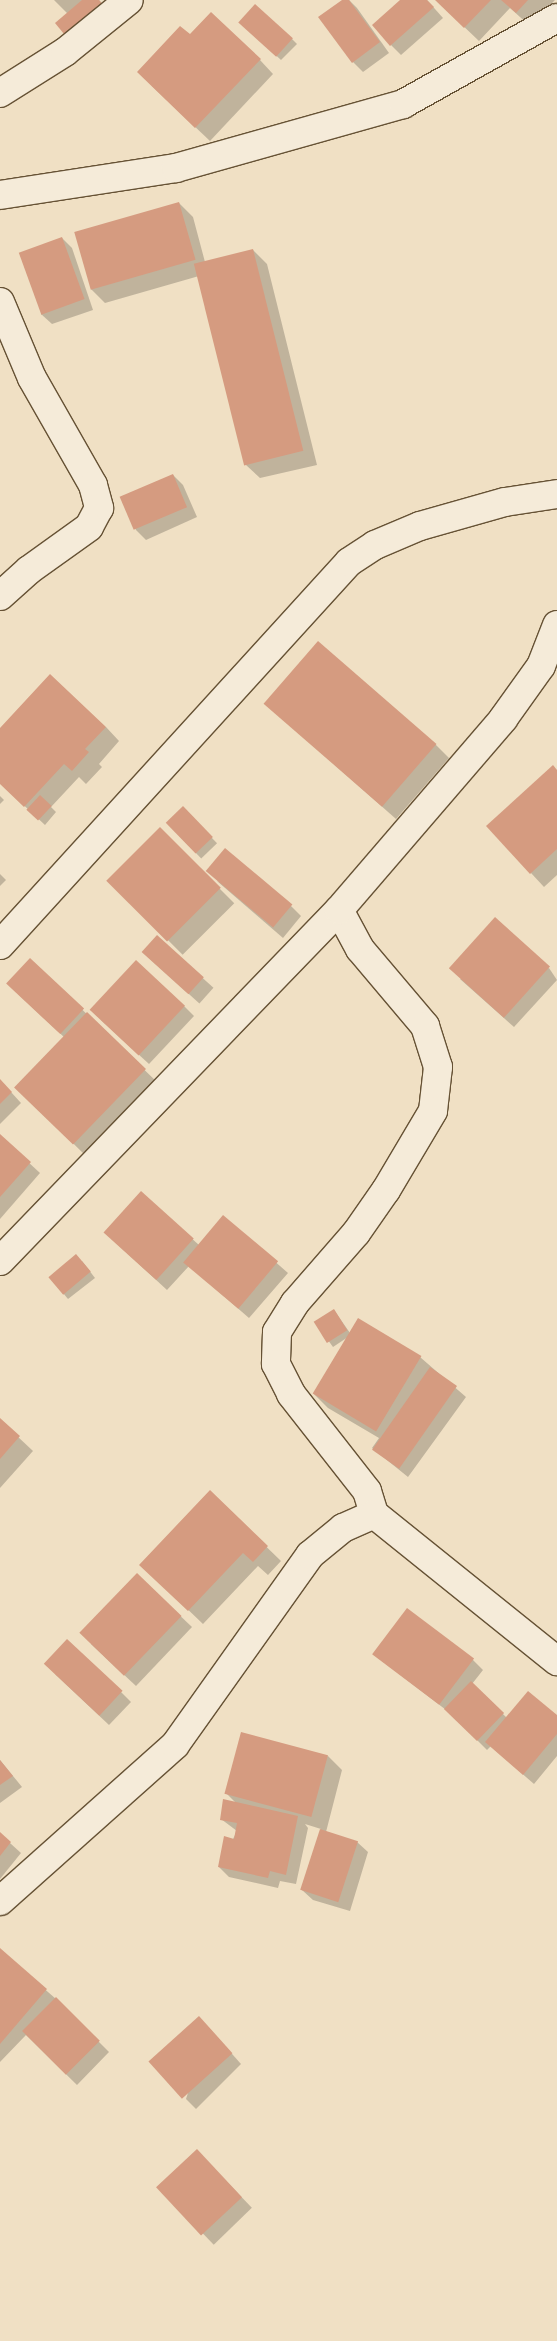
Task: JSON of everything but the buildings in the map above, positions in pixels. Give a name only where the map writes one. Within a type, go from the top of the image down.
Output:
[{"type":"street","points":[[0,93],[65,52],[130,0]]},
{"type":"street","points":[[0,195],[176,168],[402,104],[557,18]]},
{"type":"street","points":[[0,302],[32,378],[93,485],[98,508],[89,526],[29,570],[0,596]]},
{"type":"street","points":[[0,945],[349,562],[375,545],[420,526],[505,502],[557,494]]},
{"type":"street","points":[[0,1261],[339,910],[503,719],[541,666],[557,625]]},
{"type":"street","points":[[339,910],[360,949],[425,1026],[438,1067],[433,1111],[386,1190],[356,1232],[295,1304],[277,1332],[276,1364],[291,1394],[367,1491],[374,1514],[557,1661]]},
{"type":"street","points":[[0,1902],[174,1744],[310,1555],[343,1528],[374,1514]]}]
